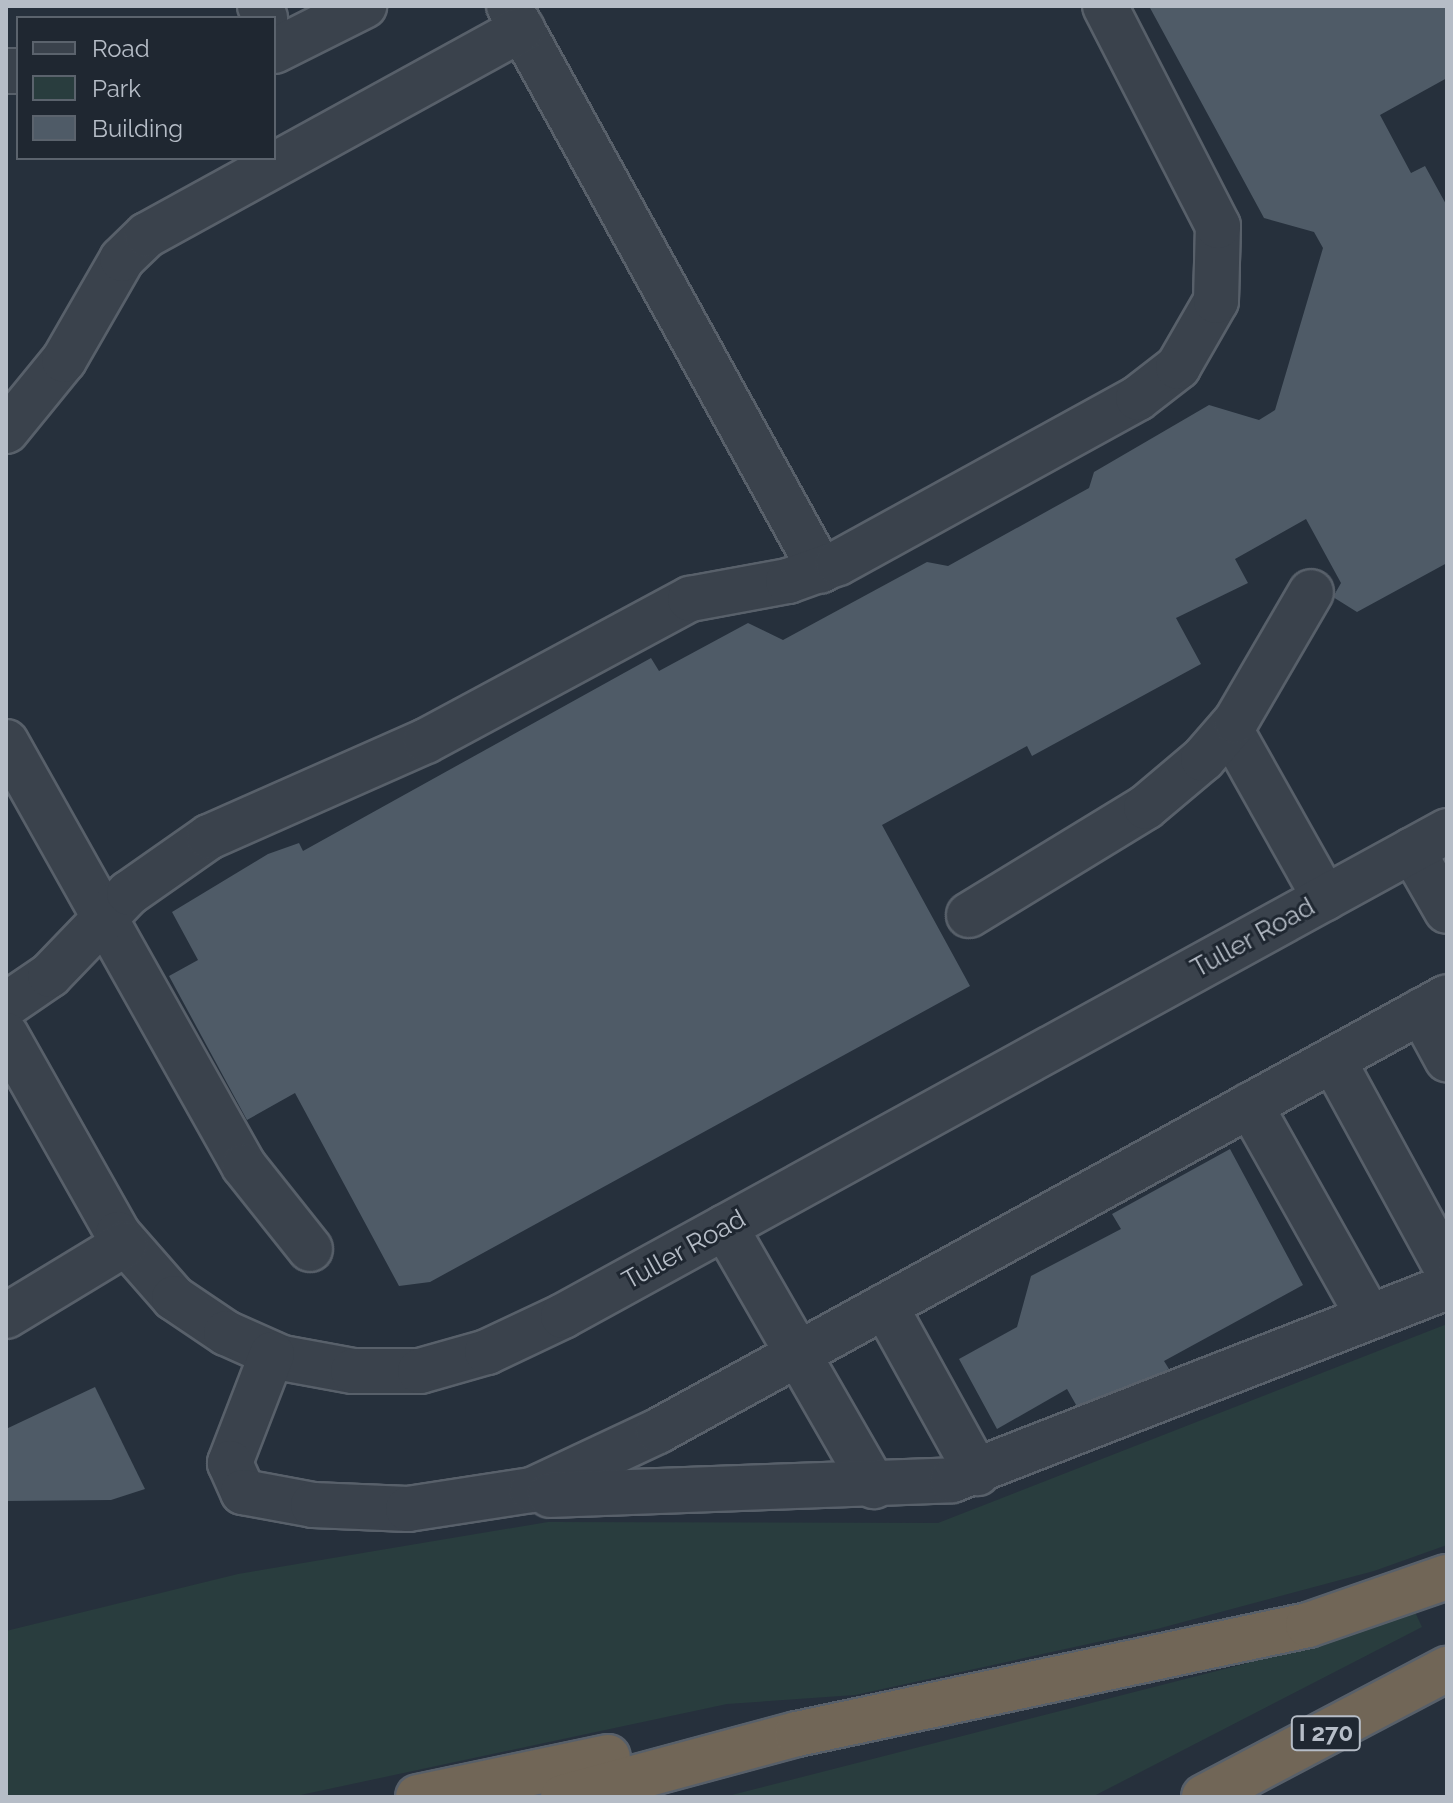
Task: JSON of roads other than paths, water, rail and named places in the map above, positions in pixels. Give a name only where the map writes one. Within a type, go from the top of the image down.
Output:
[{"type":"highway","points":[[563,1797],[797,1734],[1308,1625],[1447,1577]]},
{"type":"highway","name":"I 270","points":[[1204,1797],[1447,1669]]},
{"type":"highway","points":[[418,1797],[635,1751],[797,1734]]},
{"type":"street","points":[[276,38],[364,6]]},
{"type":"street","points":[[6,1005],[50,975],[104,919],[209,837],[426,741],[690,599],[821,571],[1138,398],[1178,367],[1207,325],[1222,250],[1211,201],[1105,6]]},
{"type":"street","points":[[276,159],[516,17],[821,571]]},
{"type":"street","points":[[6,431],[64,360],[122,259],[147,235],[274,160]]},
{"type":"street","points":[[969,915],[1146,807],[1230,729],[1311,592]]},
{"type":"street","points":[[1230,729],[1325,898]]},
{"type":"street","points":[[6,742],[244,1166],[310,1249]]},
{"type":"street","points":[[1429,841],[1447,911]]},
{"type":"street","name":"Tuller Road","points":[[6,1035],[125,1244],[199,1317],[272,1354],[385,1373],[453,1363],[535,1330],[1429,841]]},
{"type":"street","points":[[493,1499],[589,1467],[1434,1004],[1447,1059]]},
{"type":"street","points":[[1333,1060],[1447,1269]]},
{"type":"street","points":[[1250,1105],[1369,1317]]},
{"type":"street","points":[[725,1227],[874,1486]]},
{"type":"street","points":[[6,1316],[125,1244]]},
{"type":"street","points":[[272,1354],[230,1463],[240,1489],[357,1508],[493,1499],[874,1486],[977,1473],[1447,1287]]},
{"type":"street","points":[[885,1306],[977,1473]]}]
